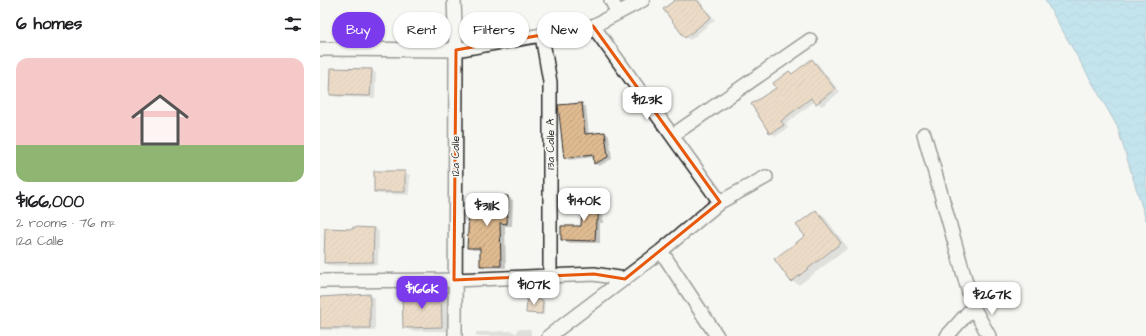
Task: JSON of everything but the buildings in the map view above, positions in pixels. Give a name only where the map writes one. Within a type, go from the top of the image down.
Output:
[{"type":"street","name":"12a Calle","points":[[454,0],[456,50],[455,336]]},
{"type":"street","points":[[611,0],[618,13]]},
{"type":"street","points":[[643,0],[593,26],[720,202]]},
{"type":"street","points":[[320,49],[456,50],[537,37]]},
{"type":"street","points":[[673,135],[810,40]]},
{"type":"street","name":"13a Calle A","points":[[544,48],[550,82],[550,276]]},
{"type":"street","points":[[924,134],[973,307],[989,336]]},
{"type":"street","points":[[549,336],[661,251],[720,202],[766,177]]},
{"type":"street","points":[[661,251],[717,336]]},
{"type":"street","points":[[320,281],[454,280],[594,274],[625,279]]},
{"type":"street","points":[[947,336],[973,307]]},
{"type":"highlighted area","points":[[593,26],[720,202],[625,279],[594,274],[454,280],[456,50]]},
{"type":"water","points":[[1045,0],[1146,0],[1146,220],[1117,126]]}]
